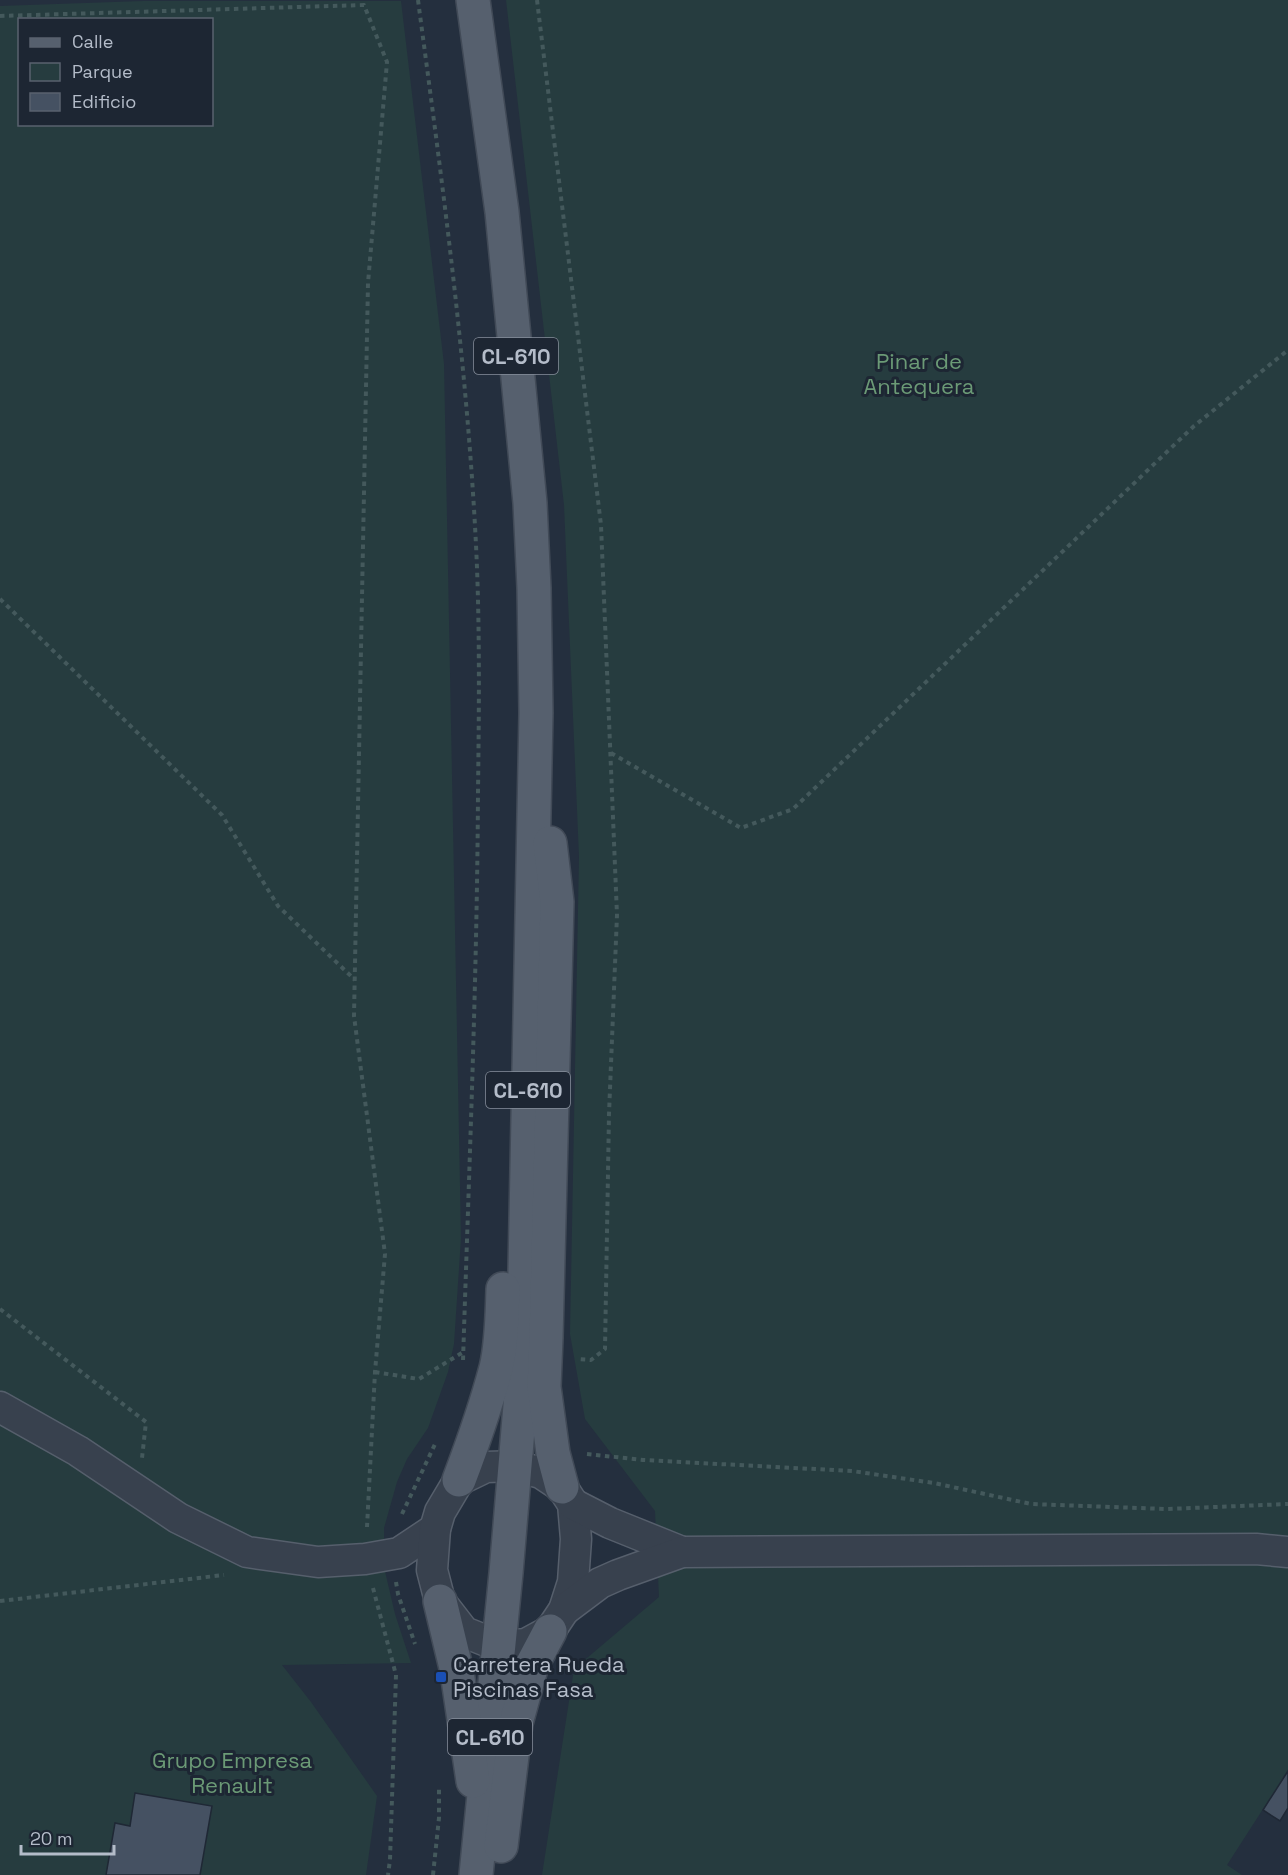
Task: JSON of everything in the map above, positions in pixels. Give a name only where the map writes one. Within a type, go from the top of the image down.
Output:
[{"type":"main road","name":"CL-610","points":[[473,0],[502,212],[530,503],[536,713],[523,1370],[516,1466],[476,1875]]},
{"type":"main road","points":[[536,713],[557,902],[544,1387],[554,1453],[567,1496]]},
{"type":"main road","points":[[459,1480],[474,1440],[497,1361],[502,1322],[509,905],[536,713]]},
{"type":"main road","points":[[440,1601],[457,1672],[480,1828]]},
{"type":"main road","points":[[498,1875],[516,1723],[532,1665],[557,1620]]},
{"type":"street","points":[[0,1407],[78,1451],[178,1518],[246,1552],[318,1562],[386,1556],[432,1570]]},
{"type":"street","points":[[682,1552],[610,1522],[567,1496],[541,1473],[516,1466],[486,1467],[459,1480],[440,1512],[435,1529],[432,1570],[440,1601],[464,1632],[499,1646],[526,1644],[600,1583],[682,1552],[1256,1549],[1288,1552]]},
{"type":"street","points":[[557,1620],[573,1582],[576,1539],[567,1496]]},
{"type":"street","points":[[386,1556],[435,1529]]},
{"type":"path","points":[[418,0],[447,223],[470,446],[480,660],[478,887],[462,1364],[497,1361]]},
{"type":"path","points":[[537,0],[602,525],[616,915],[609,1114],[605,1349],[591,1360],[545,1357]]},
{"type":"path","points":[[0,16],[364,5],[387,62],[368,283],[354,1016],[386,1254],[375,1372],[396,1675],[388,1875]]},
{"type":"path","points":[[610,753],[741,828],[794,809],[1194,426],[1288,350]]},
{"type":"path","points":[[0,599],[222,815],[278,906],[355,981]]},
{"type":"path","points":[[0,1309],[146,1422],[138,1492]]},
{"type":"path","points":[[375,1372],[419,1379],[463,1351],[497,1361]]},
{"type":"path","points":[[417,1650],[386,1556],[400,1518],[436,1441]]},
{"type":"path","points":[[578,1454],[643,1460],[852,1471],[934,1483],[1031,1504],[1167,1509],[1288,1504]]},
{"type":"path","points":[[0,1601],[236,1574]]},
{"type":"path","points":[[433,1875],[439,1818],[440,1776]]},
{"type":"green space","name":"Pinar de Antequera","points":[[506,0],[1288,0],[1288,1770],[1227,1865],[1242,1875],[542,1875],[574,1669],[659,1597],[655,1511],[585,1419],[570,1334],[579,857],[564,505]]},
{"type":"green space","name":"Grupo Empresa Renault","points":[[143,1],[401,1],[444,364],[461,1238],[454,1344],[448,1372],[428,1428],[407,1459],[397,1482],[384,1528],[384,1567],[395,1614],[411,1663],[282,1665],[377,1796],[366,1875],[0,1875],[0,6]]},
{"type":"building","points":[[1288,1771],[1288,1808],[1280,1821],[1263,1810]]},
{"type":"building","points":[[135,1793],[212,1806],[200,1875],[106,1875],[115,1823],[130,1826]]},
{"type":"place","name":"Carretera Rueda Piscinas Fasa","points":[[441,1677]]}]
